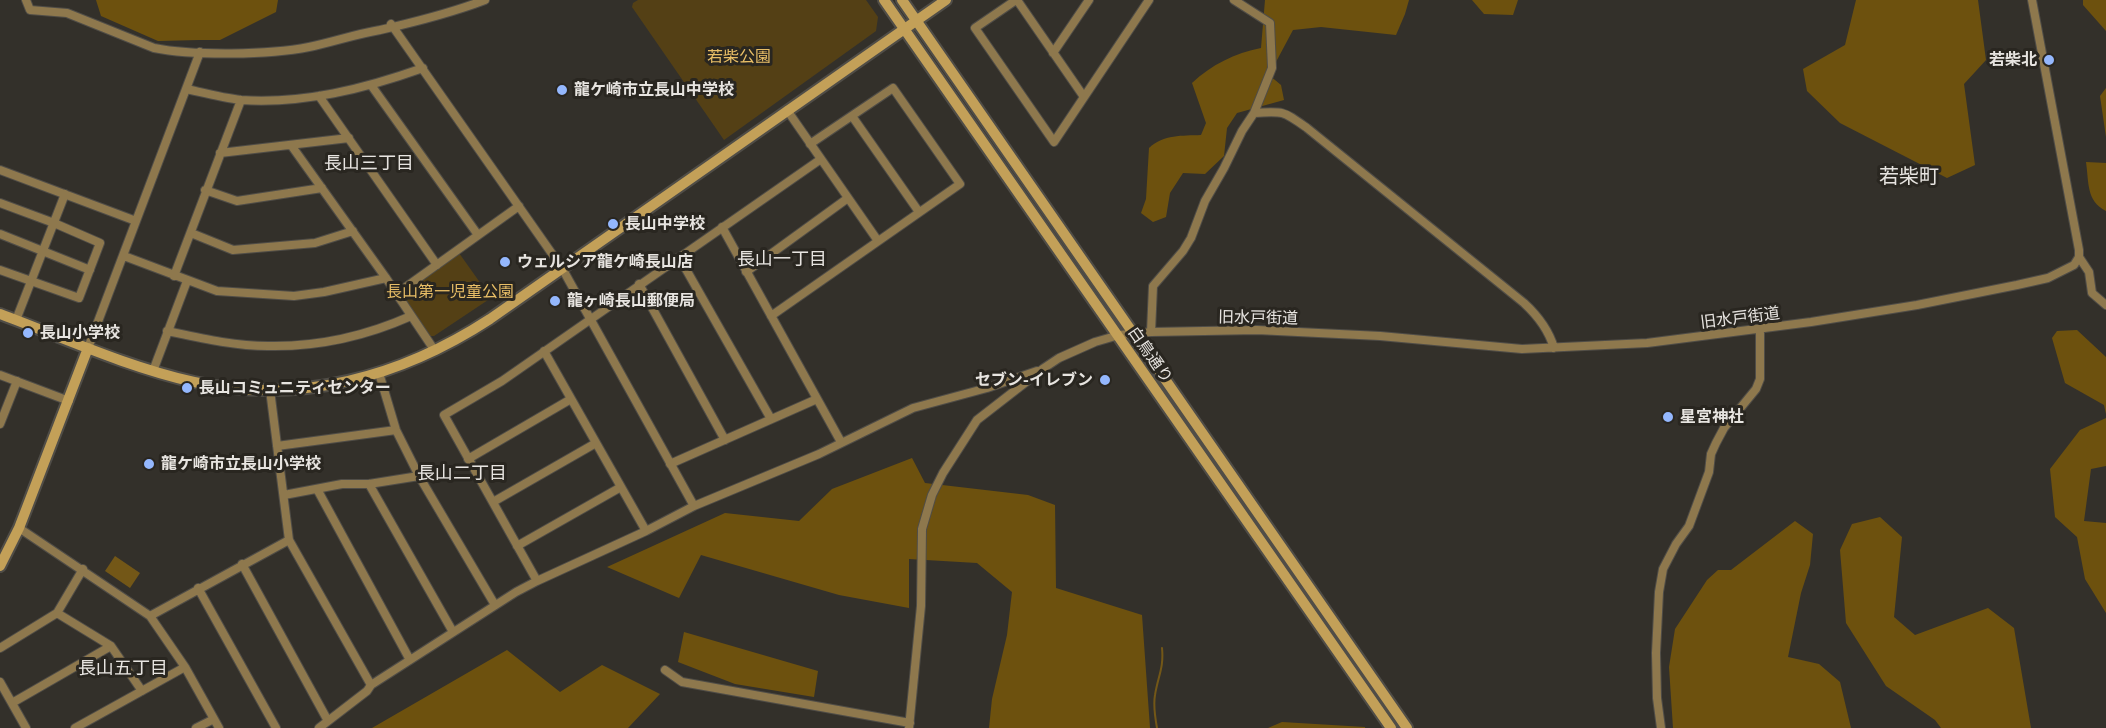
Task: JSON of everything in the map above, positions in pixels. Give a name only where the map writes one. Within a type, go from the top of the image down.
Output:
[{"type":"main road","name":"白鳥通り","points":[[884,0],[1391,728]]},
{"type":"main road","name":"白鳥通り","points":[[902,0],[1407,728]]},
{"type":"main road","points":[[0,314],[153,371],[222,387],[270,390],[345,383],[379,374],[435,351],[483,323],[946,0]]},
{"type":"main road","points":[[0,566],[19,528],[88,348]]},
{"type":"street","points":[[26,0],[30,10],[67,13],[154,48],[200,52],[291,50],[392,26],[485,0]]},
{"type":"street","points":[[1084,97],[1017,0],[975,28],[1054,142],[1149,0]]},
{"type":"street","points":[[1053,53],[1089,0]]},
{"type":"street","points":[[1151,332],[1153,286],[1191,238],[1205,201],[1254,113],[1272,68],[1270,23],[1234,0]]},
{"type":"street","points":[[2032,0],[2079,257],[2089,272],[2092,293],[2106,305]]},
{"type":"street","points":[[392,26],[562,268],[694,506]]},
{"type":"street","points":[[88,348],[200,52]]},
{"type":"street","points":[[186,89],[241,99],[293,99],[371,85],[423,68]]},
{"type":"street","points":[[371,85],[478,235]]},
{"type":"street","points":[[771,316],[960,184],[893,88],[810,144]]},
{"type":"street","points":[[319,96],[437,265]]},
{"type":"street","points":[[174,276],[241,99]]},
{"type":"street","points":[[788,110],[878,241]]},
{"type":"street","points":[[1254,113],[1280,111],[1307,128],[1524,303],[1545,328],[1554,348]]},
{"type":"street","points":[[852,116],[919,212]]},
{"type":"street","points":[[220,153],[349,138]]},
{"type":"street","points":[[291,145],[435,351]]},
{"type":"street","points":[[537,581],[444,415],[501,381],[821,159]]},
{"type":"street","points":[[0,170],[136,221]]},
{"type":"street","points":[[206,190],[237,201],[322,188]]},
{"type":"street","points":[[16,320],[66,194]]},
{"type":"street","points":[[746,272],[848,198]]},
{"type":"street","points":[[0,203],[100,243],[79,298],[31,283],[0,270]]},
{"type":"street","points":[[396,294],[519,207]]},
{"type":"street","points":[[722,227],[841,442]]},
{"type":"street","points":[[191,233],[232,250],[315,243],[353,231]]},
{"type":"street","points":[[0,234],[90,270]]},
{"type":"street","points":[[124,256],[217,291],[294,296],[324,292],[386,278]]},
{"type":"street","points":[[679,256],[771,419]]},
{"type":"street","name":"旧水戸街道","points":[[1044,368],[1059,358],[1095,342],[1119,335],[1151,332],[1257,330],[1380,336],[1522,349],[1647,344],[1760,330],[1917,305],[2017,285],[2048,278],[2074,265],[2079,257]]},
{"type":"street","points":[[153,371],[187,281]]},
{"type":"street","points":[[639,284],[725,440]]},
{"type":"street","points":[[167,330],[204,338],[267,346],[341,340],[381,330],[411,316]]},
{"type":"street","points":[[1661,728],[1657,698],[1656,653],[1659,592],[1664,569],[1676,544],[1689,526],[1709,472],[1711,454],[1716,444],[1735,413],[1751,395],[1760,380],[1760,330]]},
{"type":"street","points":[[544,351],[646,531]]},
{"type":"street","points":[[319,728],[367,692],[371,685],[495,605],[537,581],[646,531],[694,506],[819,454],[913,408],[987,388],[1044,368]]},
{"type":"street","points":[[665,670],[682,682],[909,725],[921,606],[922,529],[932,495],[956,451],[977,420],[1044,368]]},
{"type":"street","points":[[379,374],[396,430],[418,476],[495,605]]},
{"type":"street","points":[[0,375],[69,402]]},
{"type":"street","points":[[0,424],[16,381]]},
{"type":"street","points":[[270,390],[289,540],[371,685]]},
{"type":"street","points":[[468,459],[571,399]]},
{"type":"street","points":[[670,464],[817,399]]},
{"type":"street","points":[[277,446],[396,430]]},
{"type":"street","points":[[493,502],[596,443]]},
{"type":"street","points":[[284,495],[342,484],[369,484],[418,476]]},
{"type":"street","points":[[369,484],[453,632]]},
{"type":"street","points":[[517,546],[621,487]]},
{"type":"street","points":[[318,489],[410,660]]},
{"type":"street","points":[[19,528],[150,616],[185,667],[219,728]]},
{"type":"street","points":[[150,616],[289,540]]},
{"type":"street","points":[[242,564],[328,721]]},
{"type":"street","points":[[0,648],[57,613],[83,569]]},
{"type":"street","points":[[198,588],[276,728]]},
{"type":"street","points":[[57,613],[111,646],[142,691]]},
{"type":"street","points":[[12,703],[111,646]]},
{"type":"street","points":[[75,728],[185,667]]},
{"type":"street","points":[[0,682],[26,728]]},
{"type":"street","points":[[196,728],[214,719]]},
{"type":"green space","name":"若柴公園","points":[[638,0],[866,0],[878,17],[876,31],[724,140],[632,7],[633,3]]},
{"type":"green space","name":"長山第一児童公園","points":[[459,253],[491,298],[434,336],[428,336],[399,295]]},
{"type":"shaded area","points":[[96,0],[278,0],[276,12],[220,40],[158,41],[101,16]]},
{"type":"shaded area","points":[[1265,0],[1409,0],[1396,35],[1321,27],[1293,30],[1269,75],[1281,85],[1284,100],[1237,113],[1227,128],[1224,156],[1205,174],[1183,173],[1170,193],[1166,217],[1153,222],[1141,213],[1146,199],[1149,148],[1167,138],[1201,135],[1206,123],[1192,83],[1224,61],[1261,48]]},
{"type":"shaded area","points":[[1472,0],[1518,0],[1513,15],[1484,14]]},
{"type":"shaded area","points":[[1856,0],[1978,0],[1986,60],[1964,84],[1975,165],[1947,178],[1840,123],[1807,91],[1803,69],[1845,45]]},
{"type":"shaded area","points":[[2083,0],[2106,0],[2106,31],[2083,5]]},
{"type":"shaded area","points":[[2106,88],[2106,137],[2100,96]]},
{"type":"shaded area","points":[[2086,162],[2106,163],[2106,211],[2095,202],[2092,196],[2088,184]]},
{"type":"shaded area","points":[[2077,330],[2106,357],[2106,414],[2104,405],[2065,383],[2052,338],[2057,331]]},
{"type":"shaded area","points":[[2106,418],[2106,466],[2091,469],[2084,521],[2106,523],[2106,613],[2085,579],[2077,537],[2055,517],[2050,469],[2080,430]]},
{"type":"shaded area","points":[[912,458],[925,483],[1028,495],[1055,505],[1056,588],[1142,615],[1150,728],[989,728],[992,699],[1007,635],[1012,592],[977,563],[909,559],[909,608],[839,595],[701,555],[679,598],[607,567],[725,513],[799,521],[832,489]]},
{"type":"shaded area","points":[[1880,517],[1902,537],[1894,617],[1915,635],[1988,608],[2014,628],[2031,728],[1941,728],[1935,720],[1886,686],[1846,623],[1840,550],[1852,524]]},
{"type":"shaded area","points":[[1795,521],[1813,534],[1810,565],[1801,593],[1788,657],[1819,664],[1840,682],[1851,728],[1673,728],[1669,667],[1675,629],[1707,580],[1718,570],[1731,570]]},
{"type":"shaded area","points":[[115,556],[140,573],[130,588],[105,571]]},
{"type":"shaded area","points":[[684,632],[818,671],[814,697],[735,684],[678,662]]},
{"type":"shaded area","points":[[507,650],[560,692],[602,665],[660,694],[628,728],[372,728]]},
{"type":"shaded area","points":[[1282,722],[1365,727],[1365,728],[1268,728]]},
{"type":"waterway","points":[[1157,728],[1154,699],[1161,667],[1162,648]]},
{"type":"place","name":"若柴北","points":[[2049,60]]},
{"type":"place","name":"龍ケ崎市立長山中学校","points":[[562,90]]},
{"type":"place","name":"長山中学校","points":[[613,224]]},
{"type":"place","name":"ウェルシア龍ケ崎長山店","points":[[505,262]]},
{"type":"place","name":"龍ヶ崎長山郵便局","points":[[555,301]]},
{"type":"place","name":"長山小学校","points":[[28,333]]},
{"type":"place","name":"セブン-イレブン","points":[[1105,380]]},
{"type":"place","name":"長山コミュニティセンター","points":[[187,388]]},
{"type":"place","name":"星宮神社","points":[[1668,417]]},
{"type":"place","name":"龍ケ崎市立長山小学校","points":[[149,464]]},
{"type":"district","name":"長山三丁目","points":[[369,163]]},
{"type":"district","name":"若柴町","points":[[1909,177]]},
{"type":"district","name":"長山一丁目","points":[[782,259]]},
{"type":"district","name":"長山二丁目","points":[[462,473]]},
{"type":"district","name":"長山五丁目","points":[[123,668]]}]
